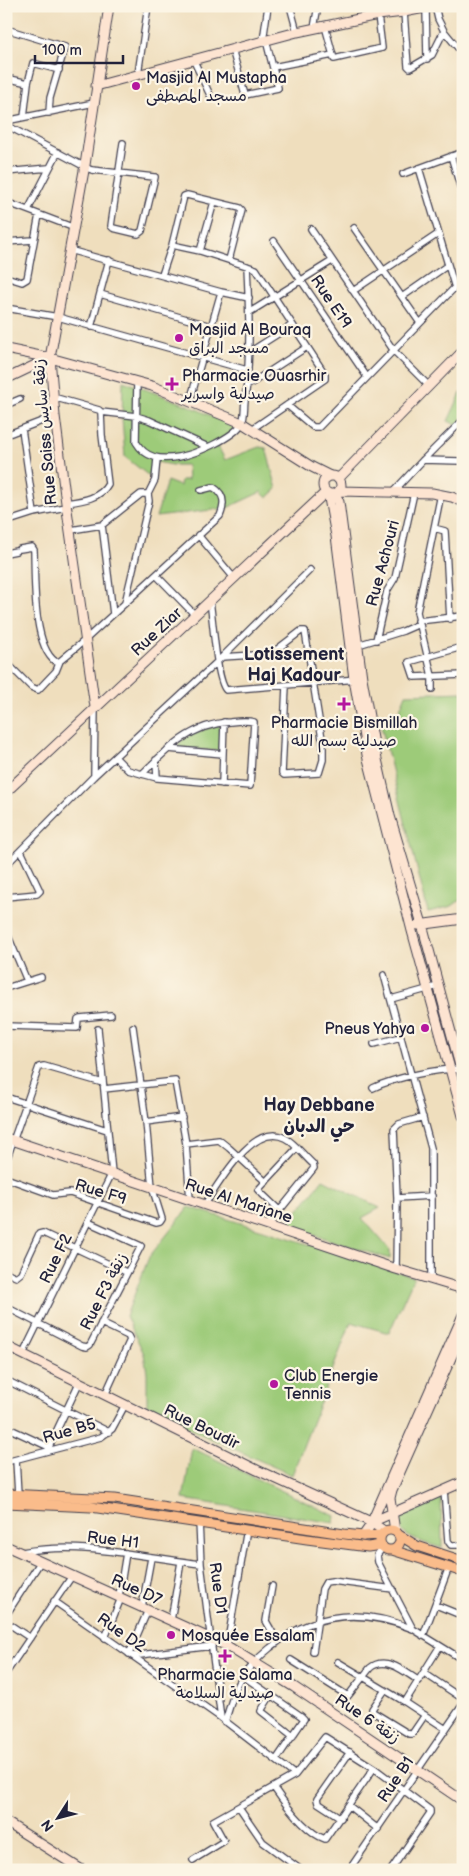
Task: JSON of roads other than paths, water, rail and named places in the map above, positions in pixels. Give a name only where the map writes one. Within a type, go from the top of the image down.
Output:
[{"type":"main road","name":"Rue Saiss زنقة سايس","points":[[96,707],[54,416],[50,358],[84,165],[109,6]]},
{"type":"main road","points":[[96,86],[314,28],[398,11],[432,7]]},
{"type":"main road","points":[[6,349],[50,358],[138,381],[242,423],[312,467],[332,487],[339,502],[358,644],[358,679],[383,787],[462,1072]]},
{"type":"main road","name":"Rue Ziar","points":[[6,792],[332,487],[463,351]]},
{"type":"main road","points":[[6,379],[50,358]]},
{"type":"main road","points":[[332,487],[441,494],[463,502]]},
{"type":"main road","points":[[332,487],[336,536],[358,679],[367,755],[411,927],[463,1116]]},
{"type":"main road","points":[[411,927],[463,919]]},
{"type":"main road","name":"Rue Al Marjane","points":[[10,1139],[396,1269],[463,1289]]},
{"type":"main road","points":[[363,1536],[368,1531],[463,1315]]},
{"type":"main road","points":[[383,1550],[399,1544],[390,1498],[392,1490],[463,1331]]},
{"type":"main road","name":"Rue Boudir","points":[[6,1346],[257,1470],[371,1522],[383,1533]]},
{"type":"main road","points":[[371,1522],[463,1482]]},
{"type":"main road","points":[[6,1494],[115,1499],[363,1536],[383,1533],[390,1529],[417,1546],[463,1562]]},
{"type":"main road","points":[[6,1504],[92,1507],[369,1547],[463,1572]]},
{"type":"main road","points":[[199,1511],[199,1522]]},
{"type":"main road","points":[[383,1533],[380,1539],[383,1550]]},
{"type":"main road","name":"Rue D7","points":[[7,1547],[171,1620],[212,1642],[228,1646],[255,1661]]},
{"type":"main road","name":"Rue 6 زنقة","points":[[255,1661],[463,1802]]},
{"type":"main road","points":[[6,1822],[82,1870]]},
{"type":"street","points":[[138,74],[148,6]]},
{"type":"street","points":[[232,49],[246,95],[279,88],[264,40],[268,6]]},
{"type":"street","points":[[290,6],[297,32]]},
{"type":"street","points":[[314,28],[318,6]]},
{"type":"street","points":[[426,59],[432,7]]},
{"type":"street","points":[[432,7],[444,31],[463,54]]},
{"type":"street","points":[[398,11],[408,66],[410,68],[433,54],[444,31]]},
{"type":"street","points":[[325,26],[334,59],[382,48],[378,15]]},
{"type":"street","points":[[6,29],[65,47],[50,98],[49,113]]},
{"type":"street","points":[[273,67],[333,55]]},
{"type":"street","points":[[193,60],[210,95]]},
{"type":"street","points":[[24,118],[28,84],[33,64],[59,70]]},
{"type":"street","points":[[6,78],[28,84]]},
{"type":"street","points":[[6,121],[94,103]]},
{"type":"street","points":[[6,125],[92,170],[119,173],[156,178],[142,231],[138,234],[111,226],[119,173],[123,143]]},
{"type":"street","points":[[28,210],[48,168],[58,152]]},
{"type":"street","points":[[403,174],[463,152]]},
{"type":"street","points":[[451,156],[463,196]]},
{"type":"street","points":[[6,172],[48,168]]},
{"type":"street","points":[[419,168],[455,288]]},
{"type":"street","points":[[162,274],[172,245],[184,196],[187,195],[240,208],[242,212],[229,260]]},
{"type":"street","points":[[6,202],[72,227]]},
{"type":"street","points":[[200,252],[214,202]]},
{"type":"street","points":[[6,277],[22,282],[27,279],[39,215]]},
{"type":"street","points":[[354,228],[420,323]]},
{"type":"street","points":[[311,229],[394,351],[429,386]]},
{"type":"street","points":[[353,292],[438,234]]},
{"type":"street","points":[[6,242],[34,240]]},
{"type":"street","name":"Rue E19","points":[[274,241],[366,377]]},
{"type":"street","points":[[172,245],[256,269],[326,377],[325,380],[252,429]]},
{"type":"street","points":[[69,250],[249,298]]},
{"type":"street","points":[[91,327],[109,260]]},
{"type":"street","points":[[250,312],[332,261]]},
{"type":"street","points":[[138,381],[136,442],[140,448],[157,459],[165,460],[182,457],[208,447],[233,433],[242,423],[247,386],[250,312],[247,266]]},
{"type":"street","points":[[402,297],[448,266]]},
{"type":"street","points":[[287,405],[316,428],[463,279]]},
{"type":"street","points":[[190,401],[221,292]]},
{"type":"street","points":[[100,294],[211,326]]},
{"type":"street","points":[[6,308],[58,317],[247,370]]},
{"type":"street","points":[[248,353],[292,325]]},
{"type":"street","points":[[247,386],[306,347]]},
{"type":"street","points":[[53,397],[101,412],[136,416],[172,429],[208,447]]},
{"type":"street","points":[[6,405],[20,398]]},
{"type":"street","points":[[6,521],[88,500],[106,488],[108,484],[101,412]]},
{"type":"street","points":[[6,435],[54,416]]},
{"type":"street","points":[[394,492],[463,420]]},
{"type":"street","points":[[22,429],[34,513]]},
{"type":"street","points":[[124,603],[149,501],[148,494],[155,480],[157,459]]},
{"type":"street","points":[[423,460],[460,461]]},
{"type":"street","points":[[6,662],[31,687],[38,690],[56,671],[60,661],[220,516],[224,504],[219,490],[213,487],[201,490]]},
{"type":"street","name":"Rue Achouri","points":[[376,640],[387,591],[395,578],[414,493]]},
{"type":"street","points":[[71,530],[102,525],[142,494],[148,494]]},
{"type":"street","points":[[432,689],[432,676],[418,623],[417,612],[441,494]]},
{"type":"street","points":[[102,525],[113,614]]},
{"type":"street","points":[[434,528],[445,532],[450,618]]},
{"type":"street","points":[[198,535],[234,578]]},
{"type":"street","points":[[6,553],[32,547],[34,550],[37,621],[51,659],[56,662],[60,661]]},
{"type":"street","points":[[6,865],[94,776],[220,659],[310,570]]},
{"type":"street","points":[[156,575],[195,615]]},
{"type":"street","points":[[210,601],[220,659],[222,684],[226,690],[358,679]]},
{"type":"street","points":[[358,644],[376,640],[432,618],[463,616]]},
{"type":"street","points":[[220,659],[271,654],[304,630],[323,746],[323,760],[320,771],[317,773],[284,775],[282,773],[286,686]]},
{"type":"street","points":[[463,649],[462,646],[409,662],[414,677],[463,675]]},
{"type":"street","points":[[94,776],[96,707]]},
{"type":"street","points":[[115,757],[128,770],[142,774],[157,778],[250,786],[254,722],[224,722],[202,727],[184,736],[142,774]]},
{"type":"street","points":[[222,784],[224,722]]},
{"type":"street","points":[[168,749],[223,754]]},
{"type":"street","points":[[156,760],[157,778]]},
{"type":"street","points":[[6,897],[37,894],[40,892],[21,851]]},
{"type":"street","points":[[6,931],[27,981]]},
{"type":"street","points":[[6,954],[15,953]]},
{"type":"street","points":[[384,975],[431,1148],[431,1280]]},
{"type":"street","points":[[6,988],[41,977]]},
{"type":"street","points":[[391,999],[438,986]]},
{"type":"street","points":[[6,1026],[74,1028],[78,1027],[78,1019],[80,1018],[111,1015]]},
{"type":"street","points":[[133,1027],[146,1122],[152,1187]]},
{"type":"street","points":[[98,1029],[112,1173]]},
{"type":"street","points":[[374,1044],[401,1037]]},
{"type":"street","points":[[6,1162],[10,1139],[27,1104],[41,1066],[104,1086],[175,1081],[186,1144],[190,1200]]},
{"type":"street","points":[[373,1088],[384,1082],[450,1068],[462,1072]]},
{"type":"street","points":[[6,1097],[107,1130]]},
{"type":"street","points":[[146,1122],[182,1117]]},
{"type":"street","points":[[396,1269],[398,1198],[394,1129],[400,1124],[423,1117]]},
{"type":"street","points":[[205,1204],[238,1156],[256,1140],[276,1135],[286,1138],[313,1164],[314,1168],[268,1225]]},
{"type":"street","points":[[186,1144],[217,1140],[238,1156],[266,1182]]},
{"type":"street","points":[[279,1210],[258,1192],[258,1188],[266,1182],[296,1149]]},
{"type":"street","name":"Rue F2","points":[[23,1354],[112,1173]]},
{"type":"street","name":"Rue F9","points":[[6,1178],[54,1195],[70,1193],[156,1223],[162,1219],[152,1187]]},
{"type":"street","points":[[398,1198],[432,1196]]},
{"type":"street","name":"Rue F3 زنقة","points":[[6,1307],[87,1347],[90,1345],[141,1246],[88,1222]]},
{"type":"street","points":[[6,1272],[18,1276],[41,1233],[126,1272]]},
{"type":"street","points":[[101,1323],[130,1338],[105,1395]]},
{"type":"street","points":[[6,1380],[109,1432]]},
{"type":"street","name":"Rue B5","points":[[49,1448],[80,1383]]},
{"type":"street","name":"Rue B5","points":[[6,1462],[49,1448],[96,1440],[109,1432],[125,1405]]},
{"type":"street","points":[[6,1426],[49,1448]]},
{"type":"street","points":[[16,1460],[18,1494]]},
{"type":"street","points":[[444,1490],[447,1537],[451,1545],[463,1545]]},
{"type":"street","name":"Rue D1","points":[[199,1522],[201,1564],[223,1720]]},
{"type":"street","points":[[228,1646],[247,1529]]},
{"type":"street","name":"Rue H1","points":[[21,1552],[44,1549],[85,1548],[201,1564]]},
{"type":"street","points":[[383,1550],[378,1562],[413,1629]]},
{"type":"street","points":[[105,1638],[120,1597],[126,1553]]},
{"type":"street","points":[[151,1558],[145,1608],[130,1655],[212,1642]]},
{"type":"street","points":[[6,1615],[41,1561]]},
{"type":"street","points":[[171,1620],[180,1562]]},
{"type":"street","points":[[423,1636],[449,1567]]},
{"type":"street","points":[[6,1673],[72,1576]]},
{"type":"street","points":[[313,1652],[322,1589],[326,1582],[332,1581],[393,1589]]},
{"type":"street","points":[[272,1586],[266,1621],[278,1642]]},
{"type":"street","name":"Rue D2","points":[[54,1601],[223,1720],[296,1775]]},
{"type":"street","points":[[436,1605],[463,1616]]},
{"type":"street","points":[[223,1720],[243,1676],[255,1661],[296,1630],[316,1622],[356,1615],[372,1616],[413,1629],[463,1660]]},
{"type":"street","points":[[6,1622],[30,1638]]},
{"type":"street","points":[[405,1702],[440,1646]]},
{"type":"street","points":[[291,1660],[348,1696],[372,1666],[388,1663],[418,1681]]},
{"type":"street","points":[[338,1662],[364,1676],[446,1729]]},
{"type":"street","points":[[424,1673],[463,1699]]},
{"type":"street","points":[[243,1676],[303,1718],[276,1760]]},
{"type":"street","points":[[385,1690],[372,1709],[373,1712],[409,1734],[412,1734],[425,1715]]},
{"type":"street","points":[[270,1695],[261,1712],[293,1736]]},
{"type":"street","name":"Rue B1","points":[[349,1870],[463,1704]]},
{"type":"street","points":[[193,1860],[224,1841],[213,1821],[296,1775],[323,1738],[327,1738],[374,1768],[430,1809],[430,1814],[391,1870]]},
{"type":"street","points":[[341,1818],[318,1803],[317,1799],[350,1752]]},
{"type":"street","points":[[274,1788],[300,1820],[322,1838],[327,1838],[374,1768]]},
{"type":"street","points":[[349,1806],[378,1828]]},
{"type":"street","points":[[239,1808],[263,1842],[301,1870]]},
{"type":"place","name":"Masjid Al Mustapha مسجد المصطفى","points":[[136,86]]},
{"type":"place","name":"Masjid Al Bouraq مسجد البراق","points":[[179,338]]},
{"type":"place","name":"Pharmacie Ouasrhir صيدلية واسرير","points":[[172,384]]},
{"type":"place","name":"Pharmacie Bismillah صيدلية بسم الله","points":[[344,704]]},
{"type":"place","name":"Pneus Yahya","points":[[425,1028]]},
{"type":"place","name":"Club Energie Tennis","points":[[274,1384]]},
{"type":"place","name":"Mosquée Essalam","points":[[171,1635]]},
{"type":"place","name":"Pharmacie Salama صيدلية السلامة","points":[[225,1656]]},
{"type":"district","name":"Lotissement Haj Kadour","points":[[294,664]]},
{"type":"district","name":"Hay Debbane حي الدبان","points":[[319,1115]]}]
